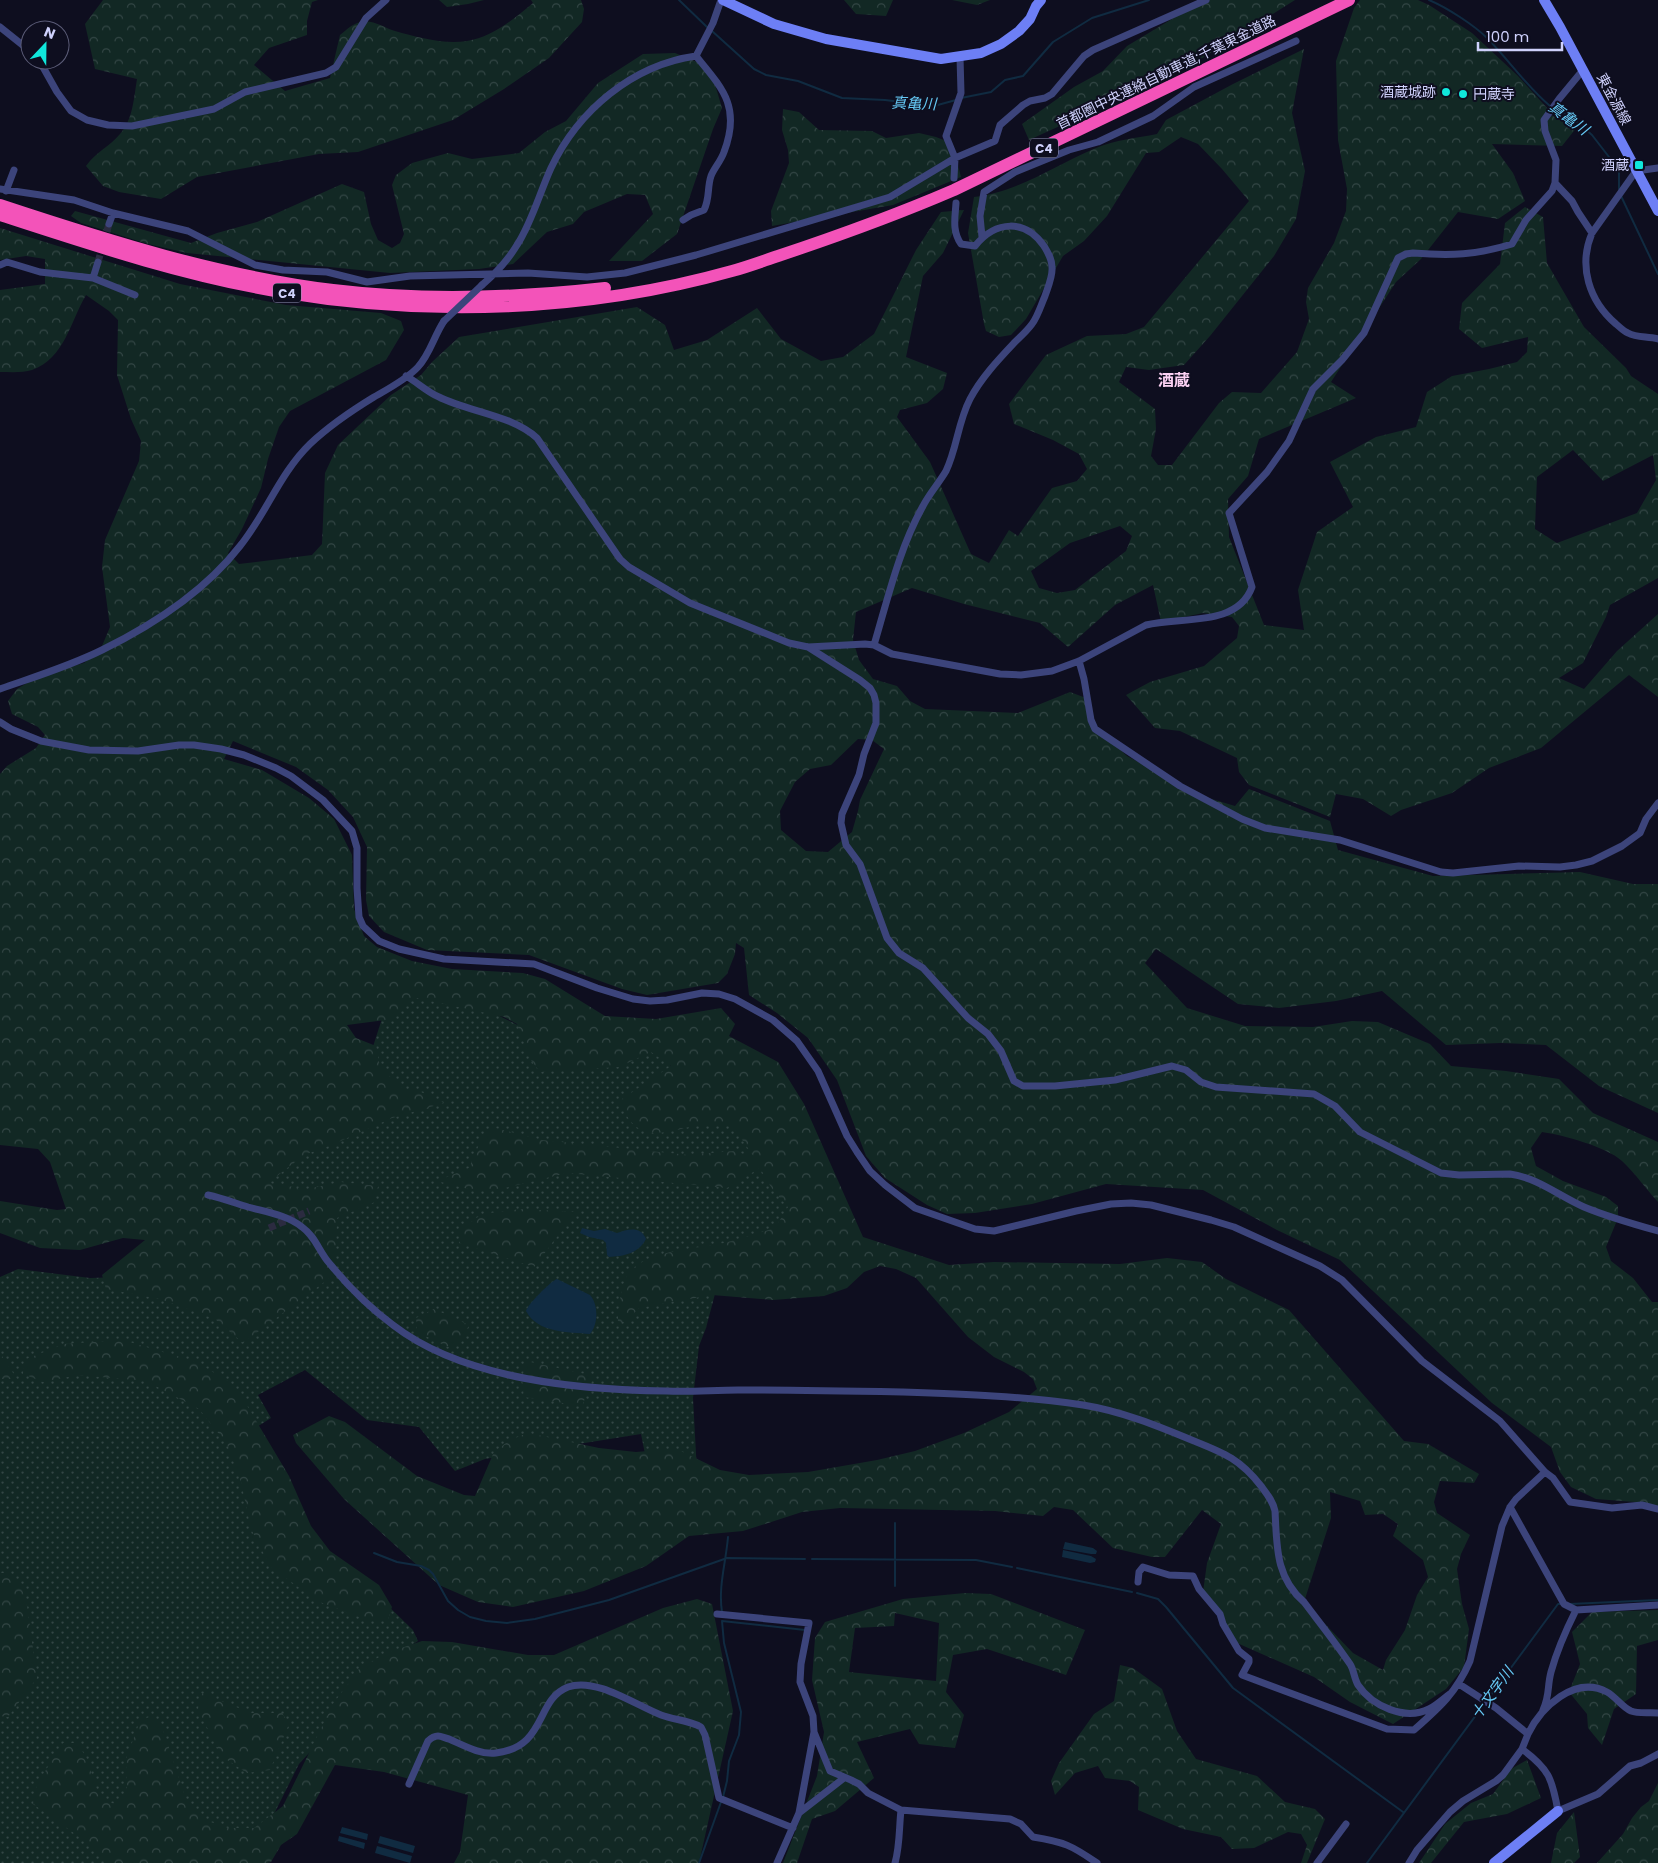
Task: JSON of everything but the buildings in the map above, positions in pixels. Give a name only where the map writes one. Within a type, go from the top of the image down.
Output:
[{"type":"highway","name":"首都圏中央連絡自動車道;千葉東金道路","points":[[0,215],[138,258],[228,281],[279,292],[379,304],[476,307],[515,306],[584,299],[657,288],[732,271],[835,238],[954,190],[1348,0]]},
{"type":"highway","name":"首都圏中央連絡自動車道;千葉東金道路","points":[[0,205],[140,249],[231,272],[299,285],[372,294],[476,297],[583,290],[698,274],[772,258]]},
{"type":"street","points":[[45,70],[71,111],[97,124],[132,126],[214,109],[246,92],[326,74],[336,67],[366,18],[386,0]]},
{"type":"street","points":[[696,56],[722,0],[774,24],[826,39],[941,59],[981,53],[1012,37],[1030,19],[1038,2]]},
{"type":"street","points":[[14,170],[3,190],[74,200],[113,213],[188,231],[255,265],[284,270],[328,272],[367,282],[410,276],[528,273],[587,277],[624,273],[679,260],[890,197],[955,158],[995,141],[1000,125],[1030,101],[1045,98],[1052,94],[1084,56],[1093,50],[1206,0]]},
{"type":"street","name":"東金源線","points":[[1544,0],[1658,211]]},
{"type":"street","points":[[0,27],[20,43]]},
{"type":"street","points":[[982,237],[980,216],[984,192],[1015,172],[1069,150],[1098,142],[1153,116],[1194,87],[1296,41]]},
{"type":"street","points":[[683,220],[704,210],[709,200],[711,176],[724,154],[731,131],[730,114],[723,92],[696,56]]},
{"type":"street","points":[[0,689],[102,650],[169,611],[203,585],[228,562],[242,544],[278,486],[309,444],[343,416],[416,369],[425,359],[437,332],[444,322],[495,274],[518,245],[552,166],[568,140],[590,112],[610,92],[636,76],[677,58],[696,56]]},
{"type":"street","points":[[954,178],[955,158],[946,136],[961,94],[960,57]]},
{"type":"street","points":[[406,376],[438,397],[515,424],[531,433],[537,438],[620,558],[629,567],[704,610],[788,644],[808,647],[874,645],[892,654],[1000,674],[1037,674],[1079,661],[1146,625],[1156,622],[1209,617],[1224,613],[1242,604],[1248,597],[1252,587],[1229,513],[1267,472],[1289,441],[1313,389],[1342,360],[1364,333],[1398,258],[1406,254],[1457,256],[1486,252],[1512,244],[1526,220],[1552,191],[1555,183],[1556,160],[1544,120],[1583,70]]},
{"type":"street","points":[[1658,168],[1636,171],[1592,233],[1588,242],[1586,267],[1592,295],[1607,316],[1627,333],[1658,339]]},
{"type":"street","points":[[1555,183],[1572,201],[1592,233]]},
{"type":"street","points":[[874,645],[904,547],[923,505],[945,472],[970,400],[1000,357],[1032,324],[1045,296],[1051,277],[1052,266],[1050,256],[1038,239],[1019,226],[1006,226],[982,237],[975,246],[961,244],[954,230],[956,203]]},
{"type":"street","points":[[109,224],[113,213]]},
{"type":"street","points":[[0,264],[7,262],[40,272],[93,278],[135,295]]},
{"type":"street","points":[[93,278],[98,262]]},
{"type":"street","points":[[808,647],[870,688],[876,702],[876,723],[864,754],[859,775],[842,814],[841,823],[846,845],[860,864],[887,938],[899,953],[923,968],[968,1018],[988,1034],[1001,1051],[1014,1081],[1023,1086],[1030,1086],[1116,1080],[1172,1066],[1186,1070],[1201,1082],[1216,1088],[1314,1094],[1335,1106],[1360,1132],[1432,1170],[1450,1175],[1519,1175],[1549,1187],[1567,1199],[1605,1215],[1658,1231]]},
{"type":"street","points":[[1079,661],[1084,679],[1090,720],[1095,729],[1180,786],[1242,819],[1265,828],[1340,840],[1441,872],[1452,873],[1519,866],[1560,867],[1592,860],[1622,846],[1640,833],[1646,818],[1658,803]]},
{"type":"street","points":[[0,722],[11,729],[42,741],[89,750],[138,751],[179,745],[194,745],[244,755],[276,768],[291,776],[323,800],[352,831],[357,848],[359,918],[363,926],[379,941],[399,949],[444,959],[534,964],[597,988],[650,1001],[668,1000],[702,993],[719,994],[735,999],[790,1033],[801,1045],[818,1071],[847,1136],[857,1152],[884,1185],[915,1208],[975,1229],[994,1231],[1076,1211],[1111,1204],[1131,1203],[1151,1205],[1234,1227],[1312,1262],[1342,1280],[1422,1361],[1500,1421],[1545,1472],[1553,1478],[1567,1499],[1574,1504],[1612,1508],[1642,1505],[1658,1509]]},
{"type":"street","points":[[208,1196],[272,1213],[294,1221],[305,1228],[315,1239],[328,1262],[364,1301],[394,1326],[420,1343],[458,1361],[490,1371],[582,1386],[669,1392],[794,1390],[953,1394],[1040,1399],[1082,1405],[1116,1413],[1163,1428],[1232,1458],[1248,1469],[1268,1495],[1274,1504],[1281,1570],[1293,1590],[1340,1649],[1352,1668],[1357,1683],[1365,1693],[1382,1707],[1406,1712],[1428,1709],[1451,1693]]},
{"type":"street","points":[[1138,1582],[1143,1568],[1168,1575],[1193,1576],[1199,1589],[1220,1614],[1223,1624],[1239,1651],[1248,1659],[1249,1662],[1242,1675],[1387,1729],[1414,1730],[1444,1704],[1458,1684],[1470,1661],[1502,1526],[1510,1507],[1516,1499],[1545,1472]]},
{"type":"street","points":[[1510,1507],[1560,1601],[1564,1604],[1576,1610],[1658,1605]]},
{"type":"street","points":[[1409,1863],[1417,1850],[1450,1812],[1475,1792],[1503,1775],[1522,1749],[1528,1734],[1548,1699],[1549,1680],[1556,1653],[1576,1610]]},
{"type":"street","points":[[717,1614],[809,1623],[801,1664],[800,1682],[813,1716],[814,1732],[799,1813],[777,1863]]},
{"type":"street","points":[[1458,1684],[1496,1708],[1528,1734]]},
{"type":"street","points":[[409,1784],[431,1738],[439,1736],[482,1752],[495,1753],[512,1749],[526,1741],[534,1733],[552,1699],[560,1692],[568,1687],[594,1686],[663,1716],[690,1721],[701,1727],[705,1736],[719,1798],[793,1828]]},
{"type":"street","points":[[1540,1715],[1566,1693],[1590,1687],[1609,1693],[1631,1711],[1658,1713]]},
{"type":"street","points":[[814,1732],[830,1771],[859,1784],[868,1794],[881,1801],[901,1810],[1010,1819],[1021,1824],[1033,1837],[1060,1841],[1077,1849],[1097,1863]]},
{"type":"street","points":[[1522,1749],[1539,1762],[1551,1778],[1558,1810]]},
{"type":"street","points":[[1494,1863],[1558,1810],[1598,1794],[1630,1766],[1641,1763],[1658,1754]]},
{"type":"street","points":[[799,1813],[844,1778]]},
{"type":"street","points":[[895,1863],[900,1843],[899,1824],[901,1810]]},
{"type":"street","points":[[1317,1863],[1346,1824]]},
{"type":"green space","points":[[103,0],[318,0],[312,2],[307,21],[307,35],[269,48],[254,65],[285,91],[330,78],[340,35],[351,26],[361,22],[376,23],[395,31],[431,40],[458,42],[476,39],[494,31],[533,3],[531,0],[581,0],[584,9],[582,22],[549,58],[504,89],[453,120],[358,152],[319,154],[197,177],[161,199],[119,192],[103,186],[86,166],[94,156],[116,138],[128,122],[137,79],[95,69],[85,24]]},
{"type":"green space","points":[[439,0],[484,0],[447,7]]},
{"type":"green space","points":[[844,0],[893,0],[886,16],[856,14]]},
{"type":"green space","points":[[952,0],[990,0],[977,5]]},
{"type":"green space","points":[[1207,0],[1295,0],[1185,69],[1029,140],[1022,124],[1074,87],[1103,71],[1127,46]]},
{"type":"green space","points":[[1360,0],[1418,0],[1429,5],[1472,33],[1517,75],[1548,109],[1551,115],[1577,127],[1562,146],[1492,144],[1513,173],[1525,201],[1498,219],[1458,212],[1421,259],[1396,282],[1331,382],[1356,398],[1259,439],[1248,476],[1228,499],[1229,537],[1264,625],[1304,630],[1298,590],[1317,532],[1353,507],[1330,462],[1376,437],[1416,427],[1427,392],[1452,376],[1517,362],[1527,352],[1528,337],[1482,348],[1459,329],[1462,303],[1500,264],[1505,223],[1525,207],[1543,217],[1547,263],[1584,327],[1626,368],[1631,376],[1658,394],[1658,578],[1610,605],[1583,663],[1559,678],[1584,689],[1617,651],[1658,614],[1658,697],[1629,675],[1541,748],[1489,768],[1452,793],[1401,810],[1391,816],[1363,799],[1336,794],[1330,817],[1249,785],[1239,772],[1237,758],[1180,731],[1155,728],[1126,695],[1150,682],[1204,666],[1237,638],[1239,626],[1232,617],[1203,613],[1161,622],[1153,585],[1115,605],[1068,647],[1040,623],[964,604],[912,588],[856,612],[853,640],[859,660],[873,679],[897,686],[910,701],[925,709],[1018,713],[1070,692],[1086,698],[1098,729],[1127,756],[1202,796],[1235,806],[1249,789],[1330,821],[1338,850],[1433,876],[1580,872],[1633,884],[1658,884],[1658,1113],[1599,1086],[1546,1045],[1501,1043],[1446,1045],[1382,991],[1336,1001],[1279,1008],[1238,1004],[1156,949],[1145,963],[1187,1008],[1245,1026],[1313,1027],[1352,1021],[1378,1022],[1430,1044],[1451,1066],[1506,1071],[1559,1079],[1593,1113],[1658,1142],[1658,1202],[1622,1161],[1596,1146],[1542,1132],[1531,1148],[1536,1166],[1563,1181],[1606,1197],[1618,1206],[1618,1218],[1606,1247],[1611,1261],[1633,1278],[1652,1302],[1658,1302],[1658,1508],[1635,1502],[1596,1499],[1571,1487],[1560,1472],[1551,1447],[1492,1403],[1340,1260],[1277,1230],[1203,1190],[1106,1184],[1032,1204],[975,1213],[947,1214],[927,1205],[885,1178],[866,1156],[837,1080],[808,1038],[777,1013],[749,995],[744,948],[736,943],[735,954],[727,974],[718,983],[647,995],[622,989],[529,955],[427,950],[384,932],[369,916],[366,900],[367,847],[353,817],[328,790],[296,767],[233,741],[224,759],[262,770],[309,798],[334,819],[352,855],[354,909],[364,936],[377,947],[412,961],[452,969],[523,973],[545,979],[605,1016],[656,1019],[721,1008],[735,1024],[729,1036],[778,1062],[804,1104],[863,1237],[949,1265],[994,1262],[1120,1264],[1167,1258],[1202,1262],[1226,1279],[1289,1310],[1404,1441],[1428,1444],[1479,1474],[1474,1483],[1440,1481],[1434,1502],[1437,1513],[1470,1535],[1461,1554],[1457,1569],[1462,1604],[1469,1629],[1464,1667],[1446,1689],[1393,1724],[1350,1702],[1314,1677],[1237,1643],[1203,1592],[1207,1563],[1221,1524],[1202,1510],[1165,1557],[1152,1557],[1113,1548],[1073,1510],[1054,1507],[1043,1516],[995,1511],[840,1508],[802,1512],[743,1531],[689,1536],[646,1566],[584,1591],[513,1607],[478,1602],[439,1585],[344,1499],[296,1443],[293,1435],[329,1416],[345,1422],[417,1476],[464,1495],[475,1496],[494,1452],[510,1440],[528,1433],[599,1448],[636,1452],[671,1449],[683,1452],[720,1470],[749,1475],[808,1472],[877,1460],[915,1451],[964,1433],[1009,1412],[1037,1389],[1033,1379],[1024,1372],[994,1357],[968,1337],[916,1278],[896,1269],[880,1266],[864,1272],[847,1288],[824,1296],[773,1300],[712,1295],[639,1308],[627,1321],[618,1323],[623,1284],[628,1274],[636,1266],[658,1255],[724,1243],[775,1228],[788,1207],[772,1189],[760,1168],[727,1188],[567,1173],[501,1189],[468,1189],[437,1181],[469,1168],[481,1140],[495,1128],[542,1140],[689,1155],[733,1151],[754,1157],[732,1125],[700,1125],[662,1133],[652,1133],[643,1131],[634,1125],[619,1101],[671,1066],[651,1052],[619,1067],[540,1072],[530,1059],[517,1024],[504,1017],[417,998],[404,1004],[393,1019],[347,1025],[356,1038],[376,1046],[380,1067],[402,1088],[421,1092],[444,1103],[392,1118],[304,1155],[268,1183],[307,1189],[341,1182],[378,1186],[375,1202],[337,1218],[335,1274],[243,1343],[215,1319],[160,1299],[106,1289],[102,1275],[145,1240],[123,1238],[80,1250],[40,1248],[0,1233],[0,1201],[57,1210],[66,1209],[50,1162],[38,1149],[0,1145],[0,774],[7,766],[36,748],[45,735],[38,727],[12,714],[8,701],[17,689],[40,675],[84,663],[102,646],[110,627],[102,567],[105,540],[139,461],[141,441],[131,419],[117,375],[118,320],[109,311],[86,295],[65,338],[52,357],[32,370],[0,372],[0,290],[45,284],[45,259],[26,256],[0,260],[0,228],[180,284],[286,305],[381,313],[401,321],[404,330],[386,360],[290,411],[279,427],[261,488],[242,529],[228,553],[239,564],[312,555],[322,544],[325,473],[338,445],[391,395],[421,375],[459,337],[637,307],[665,325],[674,350],[707,340],[757,308],[781,339],[821,361],[843,357],[874,334],[916,250],[941,212],[964,210],[943,253],[923,276],[906,357],[947,373],[943,389],[927,403],[900,410],[897,417],[930,462],[971,554],[989,563],[1009,530],[1018,536],[1052,488],[1077,481],[1087,469],[1079,454],[1053,440],[1014,424],[1009,404],[1046,355],[1087,336],[1126,334],[1144,327],[1249,201],[1198,144],[1181,137],[1159,152],[1146,153],[1107,216],[1084,241],[1063,256],[1026,319],[1011,335],[999,337],[986,331],[984,324],[968,233],[974,197],[1006,190],[1022,184],[1103,145],[1157,134],[1166,120],[1304,49],[1292,113],[1305,171],[1296,219],[1274,256],[1210,336],[1184,365],[1149,370],[1126,367],[1119,382],[1155,409],[1156,429],[1151,456],[1158,465],[1172,465],[1219,403],[1232,392],[1261,393],[1297,352],[1309,319],[1306,302],[1308,288],[1334,243],[1346,211],[1347,189],[1338,140],[1336,61],[1354,8]],"holes":[[[1573,450],[1603,481],[1653,455],[1656,480],[1637,513],[1557,543],[1535,529],[1537,477]],[[1120,526],[1132,536],[1126,551],[1075,590],[1057,593],[1039,588],[1031,571],[1070,543]],[[858,739],[872,740],[884,749],[860,800],[852,832],[828,852],[806,851],[781,830],[780,811],[795,782],[810,769],[831,765]],[[1330,1492],[1360,1501],[1365,1515],[1383,1514],[1398,1524],[1393,1536],[1423,1560],[1428,1577],[1417,1595],[1405,1630],[1386,1660],[1383,1670],[1353,1653],[1304,1602],[1331,1518]]]},
{"type":"green space","points":[[675,53],[704,65],[714,81],[722,108],[677,234],[642,261],[609,261],[653,214],[645,195],[627,194],[584,212],[573,224],[547,232],[513,264],[479,269],[390,273],[187,253],[148,244],[81,223],[71,216],[75,211],[191,243],[217,233],[257,222],[342,184],[364,192],[371,224],[378,240],[392,248],[400,243],[404,234],[392,185],[396,175],[412,163],[448,153],[472,159],[519,153],[545,132],[566,121],[598,83],[643,54]]},
{"type":"green space","points":[[783,109],[799,112],[819,130],[872,131],[886,138],[919,133],[936,137],[946,141],[955,154],[961,177],[893,205],[772,226],[771,211],[789,163],[788,150],[782,130]]},
{"type":"green space","points":[[400,991],[477,1005],[526,1029],[663,1049],[676,1078],[730,1114],[815,1235],[725,1256],[706,1328],[699,1346],[693,1398],[697,1472],[650,1479],[641,1434],[485,1459],[455,1471],[419,1427],[367,1420],[305,1370],[258,1395],[271,1418],[241,1437],[266,1533],[382,1600],[413,1630],[418,1641],[386,1662],[299,1764],[263,1836],[253,1863],[0,1863],[0,1277],[18,1269],[90,1278],[120,1277],[252,1195],[369,1059],[387,1003]]},
{"type":"green space","points":[[521,1209],[576,1212],[534,1267],[459,1243],[460,1230],[482,1214]]},
{"type":"green space","points":[[434,1309],[469,1325],[460,1345],[448,1347],[417,1332],[416,1318]]},
{"type":"green space","points":[[123,1340],[196,1362],[228,1381],[242,1397],[289,1476],[311,1526],[330,1551],[379,1585],[392,1607],[388,1620],[370,1621],[317,1601],[270,1566],[251,1529],[241,1482],[227,1444],[199,1409],[146,1381],[78,1375],[43,1382],[23,1374],[24,1360],[64,1344]]},
{"type":"green space","points":[[0,1353],[17,1379],[0,1379]]},
{"type":"green space","points":[[526,1361],[594,1376],[582,1406],[524,1397],[522,1379]]},
{"type":"green space","points":[[0,1573],[5,1573],[25,1591],[37,1678],[8,1717],[0,1716]]},
{"type":"green space","points":[[965,1593],[991,1594],[1085,1630],[1066,1675],[987,1649],[953,1655],[946,1692],[964,1715],[955,1748],[919,1744],[910,1729],[857,1742],[874,1778],[835,1811],[812,1819],[797,1863],[783,1863],[817,1776],[824,1732],[812,1680],[815,1638],[825,1622],[903,1599]],"holes":[[[895,1613],[939,1623],[936,1681],[849,1672],[855,1628],[894,1626]]]},
{"type":"green space","points":[[697,1599],[712,1604],[733,1711],[699,1863],[454,1863],[460,1852],[468,1795],[384,1772],[335,1765],[297,1834],[281,1845],[271,1862],[267,1863],[110,1863],[85,1841],[33,1804],[37,1784],[63,1743],[77,1743],[86,1757],[100,1799],[115,1804],[127,1794],[126,1759],[140,1721],[149,1717],[161,1724],[188,1805],[205,1820],[228,1828],[254,1828],[283,1806],[333,1704],[359,1669],[386,1653],[422,1641],[452,1642],[528,1655],[554,1655],[663,1608]]},
{"type":"green space","points":[[1658,1610],[1658,1640],[1637,1646],[1636,1694],[1614,1709],[1602,1745],[1588,1728],[1587,1714],[1569,1692],[1580,1664],[1572,1632],[1592,1612]]},
{"type":"green space","points":[[1120,1665],[1133,1668],[1162,1689],[1177,1731],[1196,1759],[1257,1776],[1285,1802],[1315,1809],[1325,1819],[1307,1863],[1301,1863],[1307,1845],[1301,1834],[1288,1832],[1254,1848],[1232,1849],[1221,1837],[1183,1829],[1138,1810],[1139,1787],[1130,1781],[1105,1778],[1098,1766],[1075,1773],[1055,1795],[1051,1781],[1059,1763],[1094,1714],[1114,1701]]},
{"type":"green space","points":[[201,1693],[251,1713],[282,1713],[289,1724],[270,1770],[247,1773],[221,1756],[198,1709]]},
{"type":"green space","points":[[1527,1760],[1541,1798],[1507,1814],[1464,1822],[1431,1863],[1419,1863],[1445,1824],[1471,1803],[1493,1794],[1511,1769]]},
{"type":"green space","points":[[1658,1783],[1658,1863],[1597,1863],[1623,1834],[1641,1807],[1649,1801]]},
{"type":"green space","points":[[1574,1812],[1580,1857],[1574,1863],[1551,1863],[1557,1833]]},
{"type":"water","points":[[582,1228],[594,1231],[605,1229],[617,1233],[625,1230],[638,1230],[646,1239],[635,1251],[625,1255],[609,1257],[607,1255],[606,1243],[603,1240],[580,1233]]},
{"type":"water","points":[[557,1279],[590,1295],[593,1299],[596,1309],[596,1320],[590,1334],[563,1332],[545,1327],[538,1324],[526,1311],[540,1293]]},
{"type":"water","points":[[1065,1542],[1093,1548],[1097,1551],[1096,1554],[1063,1549]]},
{"type":"water","points":[[1063,1550],[1091,1556],[1096,1559],[1095,1562],[1090,1563],[1062,1557]]},
{"type":"water","points":[[342,1827],[368,1834],[367,1840],[340,1833]]},
{"type":"water","points":[[339,1836],[365,1843],[364,1849],[338,1841]]},
{"type":"water","points":[[380,1836],[415,1846],[413,1853],[378,1843]]},
{"type":"water","points":[[377,1846],[412,1856],[410,1863],[375,1853]]},
{"type":"waterway","name":"真亀川","points":[[679,0],[708,28]]},
{"type":"waterway","name":"真亀川","points":[[961,98],[991,92],[1005,80],[1023,76],[1053,42],[1092,18],[1149,0]]},
{"type":"waterway","name":"真亀川","points":[[1429,0],[1460,17],[1481,33],[1550,106]]},
{"type":"waterway","name":"真亀川","points":[[712,31],[754,69],[766,75],[798,81],[842,98],[885,100],[934,106],[956,100]]},
{"type":"waterway","name":"真亀川","points":[[1554,109],[1570,116],[1592,135],[1616,166],[1619,173],[1619,189]]},
{"type":"waterway","name":"真亀川","points":[[1621,196],[1658,274]]},
{"type":"waterway","points":[[895,1523],[895,1586]]},
{"type":"waterway","points":[[722,1612],[722,1584],[728,1537]]},
{"type":"waterway","points":[[374,1553],[397,1562],[421,1566],[429,1570],[448,1601],[470,1617],[507,1623],[535,1619],[609,1600],[727,1558],[805,1559]]},
{"type":"waterway","points":[[812,1559],[976,1560],[1012,1567]]},
{"type":"waterway","points":[[1017,1568],[1132,1592]]},
{"type":"waterway","points":[[1137,1593],[1158,1599],[1233,1688],[1403,1812]]},
{"type":"waterway","name":"十文字川","points":[[1570,1604],[1658,1600]]},
{"type":"waterway","name":"十文字川","points":[[1367,1863],[1558,1604],[1561,1604]]},
{"type":"waterway","points":[[723,1797],[729,1761],[739,1735],[741,1712],[724,1643],[722,1621],[805,1630]]},
{"type":"waterway","points":[[699,1863],[721,1802]]},
{"type":"tunnel","points":[[98,262],[109,224]]},
{"type":"tunnel","points":[[269,1228],[309,1211]]},
{"type":"place","name":"酒蔵城跡","points":[[1446,92]]},
{"type":"place","name":"円蔵寺","points":[[1463,94]]},
{"type":"place","name":"酒蔵","points":[[1639,165]]},
{"type":"district","name":"酒蔵","points":[[1174,380]]}]
